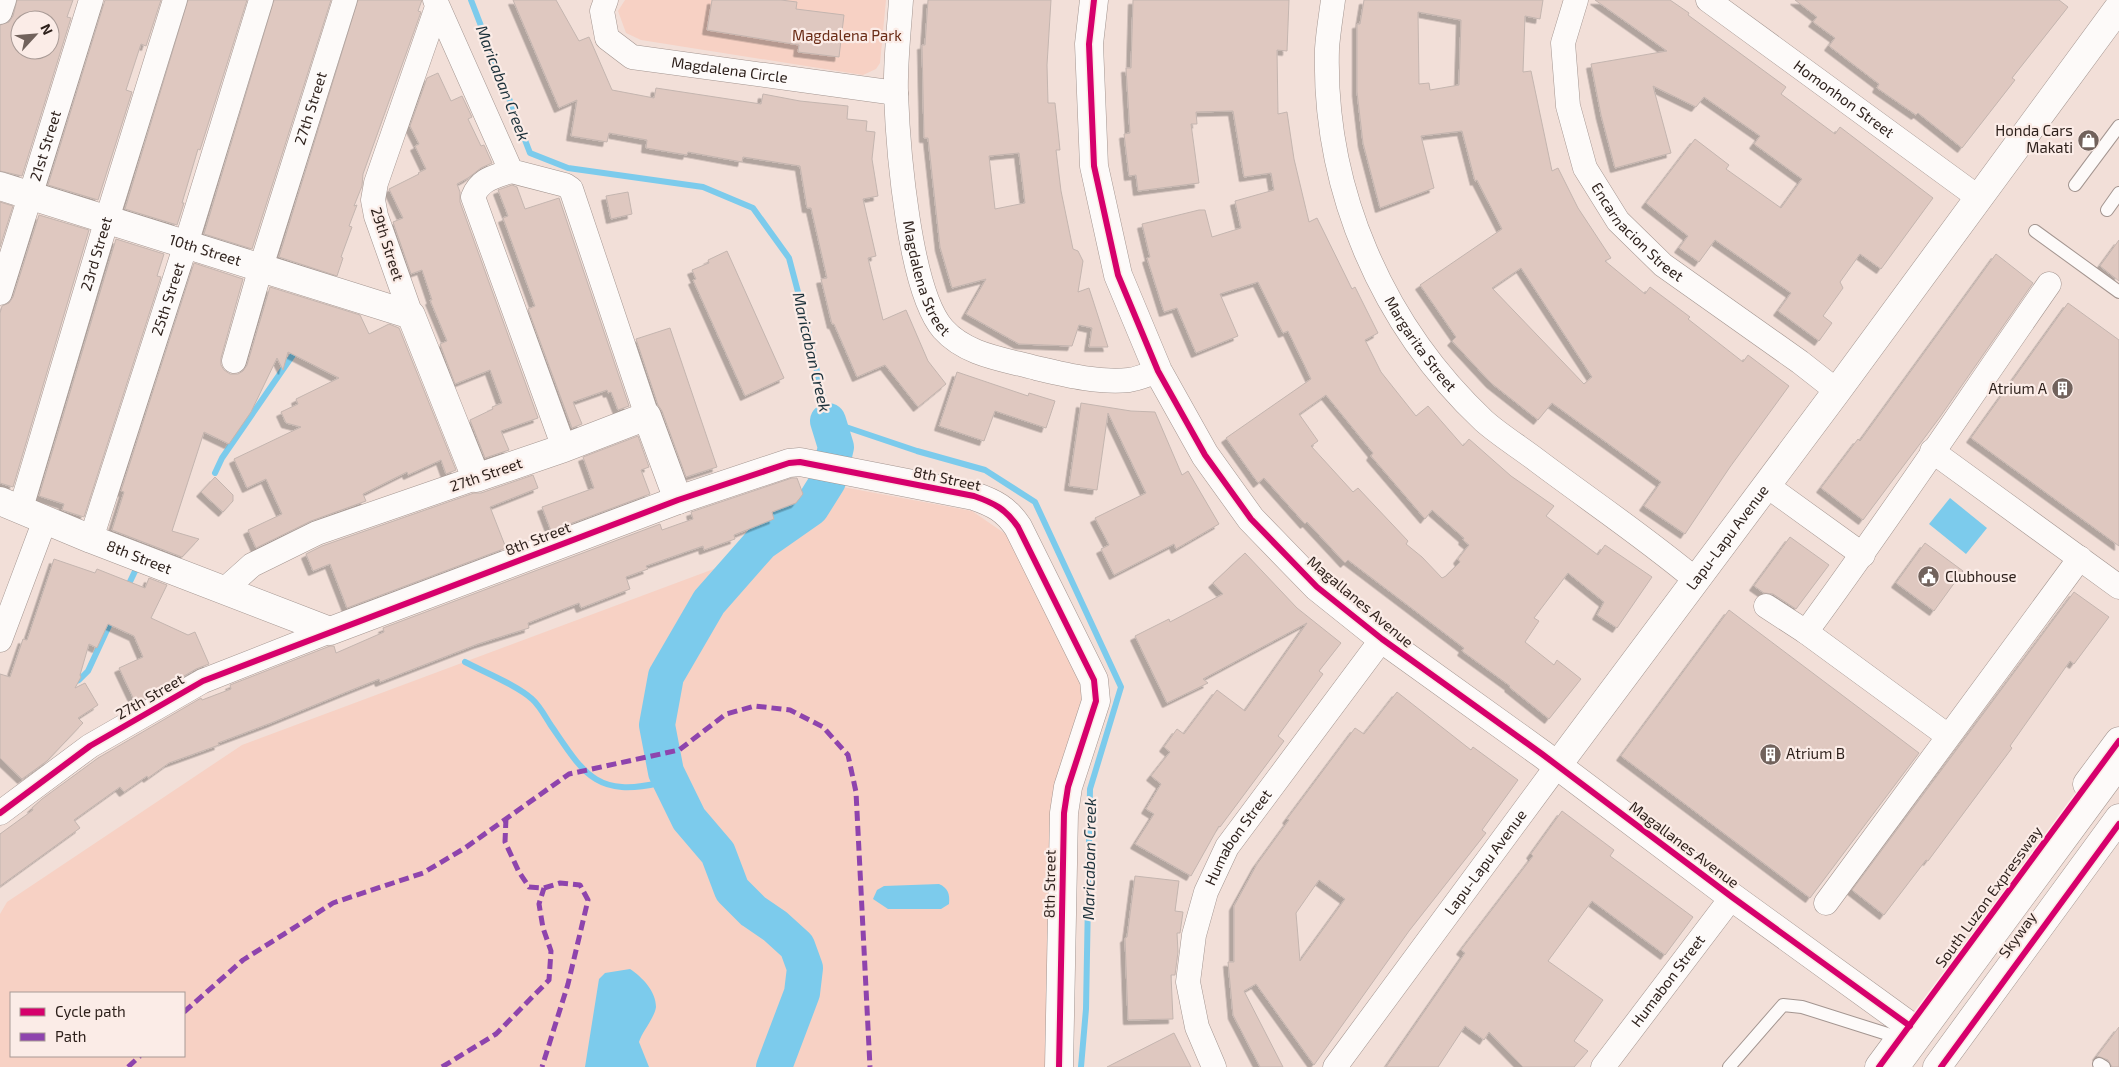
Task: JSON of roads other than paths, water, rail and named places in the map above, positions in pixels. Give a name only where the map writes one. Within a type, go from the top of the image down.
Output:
[{"type":"main road","name":"Magallanes Avenue","points":[[1094,0],[1089,44],[1094,166],[1118,275],[1158,371],[1205,456],[1251,519],[1317,586],[1382,639],[1557,766],[1732,897],[1905,1032]]},
{"type":"main road","name":"Lapu-Lapu Avenue","points":[[1557,766],[2119,7]]},
{"type":"main road","name":"10th Street","points":[[0,186],[411,315]]},
{"type":"main road","name":"29th Street","points":[[411,315],[476,478]]},
{"type":"main road","name":"27th Street","points":[[476,478],[564,448],[647,416]]},
{"type":"main road","points":[[647,416],[678,500]]},
{"type":"main road","name":"8th Street","points":[[10,505],[91,539],[330,631],[678,500],[789,464],[808,463],[974,496],[1000,506],[1010,515],[1094,680],[1096,701],[1068,787],[1063,828],[1059,1067]]},
{"type":"main road","name":"South Luzon Expressway","points":[[1879,1067],[2119,741]]},
{"type":"main road","name":"Skyway","points":[[1895,1067],[2119,764]]},
{"type":"main road","name":"Skyway","points":[[1937,1067],[2119,818]]},
{"type":"main road","points":[[1942,1067],[2119,824]]},
{"type":"street","points":[[0,12],[4,0]]},
{"type":"street","name":"21st Street","points":[[0,293],[91,0]]},
{"type":"street","name":"23rd Street","points":[[10,505],[107,219],[175,0]]},
{"type":"street","name":"25th Street","points":[[91,539],[186,244],[261,0]]},
{"type":"street","name":"27th Street","points":[[234,361],[261,267],[345,0]]},
{"type":"street","name":"Magdalena Circle","points":[[606,0],[602,11],[607,38],[632,57],[896,93]]},
{"type":"street","name":"Magdalena Street","points":[[902,0],[896,93],[904,190],[920,280],[929,308],[943,329],[962,345],[981,354],[1077,378],[1130,380],[1158,371]]},
{"type":"street","name":"Margarita Street","points":[[1333,0],[1327,48],[1328,90],[1331,123],[1339,170],[1355,224],[1372,266],[1392,305],[1420,349],[1450,386],[1486,422],[1696,580]]},
{"type":"street","name":"Encarnacion Street","points":[[1576,0],[1563,44],[1568,106],[1585,168],[1618,221],[1662,265],[1800,362],[1836,391]]},
{"type":"street","name":"Homonhon Street","points":[[1708,0],[1979,198]]},
{"type":"street","name":"29th Street","points":[[436,3],[511,171]]},
{"type":"street","name":"29th Street","points":[[411,315],[376,216],[374,200],[376,183],[436,3]]},
{"type":"street","points":[[564,448],[473,197],[477,187],[485,180],[511,171],[565,185],[570,189],[647,416]]},
{"type":"street","points":[[1806,632],[1867,549],[2049,284]]},
{"type":"street","points":[[1932,452],[2119,588]]},
{"type":"street","name":"27th Street","points":[[223,590],[252,565],[317,533],[476,478]]},
{"type":"street","points":[[1771,479],[1867,549]]},
{"type":"street","points":[[0,640],[45,520]]},
{"type":"street","points":[[1826,903],[2080,558]]},
{"type":"street","points":[[1766,606],[1806,632],[1948,736]]},
{"type":"street","name":"27th Street","points":[[0,813],[90,746],[203,681],[330,631]]},
{"type":"street","name":"Humabon Street","points":[[1214,1067],[1197,1027],[1188,982],[1194,935],[1206,892],[1227,847],[1382,639]]},
{"type":"street","name":"Lapu-Lapu Avenue","points":[[1335,1067],[1557,766]]},
{"type":"street","name":"Humabon Street","points":[[1609,1065],[1732,897]]},
{"type":"lane","points":[[2075,185],[2119,126]]},
{"type":"lane","points":[[2107,210],[2119,193]]},
{"type":"lane","points":[[2035,231],[2119,292]]},
{"type":"lane","points":[[1729,1067],[1783,1005],[1802,1007],[1905,1032]]},
{"type":"water","points":[[1950,498],[1987,528],[1966,554],[1929,524]]},
{"type":"water","points":[[939,884],[946,889],[949,897],[949,904],[941,909],[888,909],[873,899],[877,890],[884,886]]},
{"type":"water","points":[[630,969],[648,985],[654,995],[655,1011],[639,1042],[649,1067],[585,1067],[599,979],[605,973]]},
{"type":"waterway","name":"Maricaban Creek","points":[[471,0],[530,153],[568,168],[703,187],[753,208],[789,258],[807,326],[828,421],[917,451],[985,470],[1035,502],[1121,687],[1090,789],[1086,1009],[1081,1067]]},
{"type":"waterway","points":[[215,473],[222,458],[297,349]]},
{"type":"waterway","points":[[774,1067],[802,993],[805,968],[797,946],[775,926],[753,911],[732,890],[718,853],[689,819],[666,772],[657,725],[666,676],[709,602],[761,543],[811,508],[828,481],[836,447],[828,421]]},
{"type":"waterway","points":[[127,588],[137,567]]},
{"type":"waterway","points":[[72,683],[79,680],[88,671],[113,617]]},
{"type":"waterway","points":[[465,662],[509,684],[532,699],[582,768],[605,784],[620,787],[637,787],[659,783],[666,772]]},
{"type":"place","name":"Honda Cars Makati","points":[[2089,140]]},
{"type":"place","name":"Atrium A","points":[[2063,389]]},
{"type":"place","name":"Clubhouse","points":[[1929,577]]},
{"type":"place","name":"Atrium B","points":[[1770,754]]},
{"type":"park label","name":"Magdalena Park","points":[[847,36]]}]
